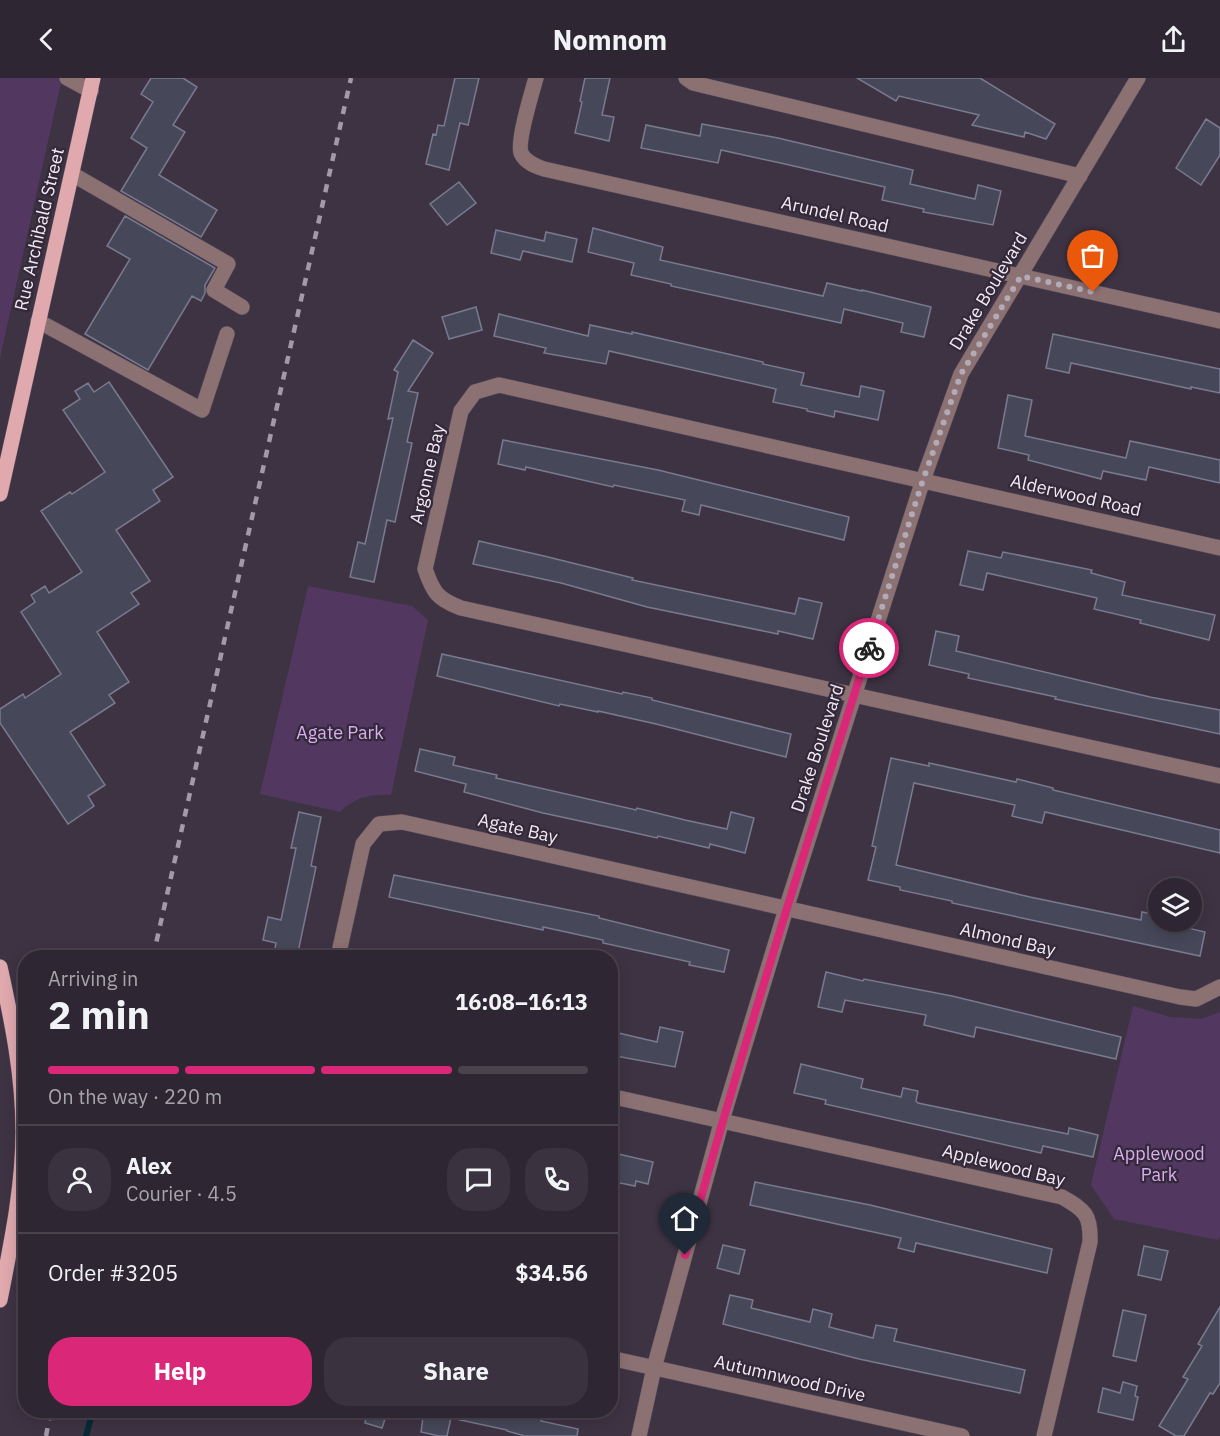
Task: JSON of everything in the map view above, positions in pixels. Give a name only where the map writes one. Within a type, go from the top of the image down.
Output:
[{"type":"main road","name":"Rue Archibald Street","points":[[0,494],[92,84]]},
{"type":"main road","points":[[0,968],[18,1063]]},
{"type":"main road","points":[[0,1300],[18,1201]]},
{"type":"street","points":[[67,78],[92,84]]},
{"type":"street","name":"Arundel Road","points":[[536,78],[522,136],[521,152],[528,162],[543,169],[1220,321]]},
{"type":"street","points":[[686,78],[693,83],[1080,176]]},
{"type":"street","name":"Drake Boulevard","points":[[639,1436],[654,1368],[722,1120],[854,695],[923,480],[961,374],[1138,78]]},
{"type":"street","points":[[72,174],[228,264],[214,290],[242,307]]},
{"type":"street","points":[[38,321],[202,410],[227,334]]},
{"type":"street","name":"Argonne Bay","points":[[854,695],[461,608],[444,602],[432,589],[425,569],[461,411],[475,392],[499,385],[923,480]]},
{"type":"street","name":"Alderwood Road","points":[[923,480],[1220,548]]},
{"type":"street","points":[[854,695],[1220,776]]},
{"type":"street","name":"Agate Bay","points":[[340,950],[363,844],[379,824],[402,822],[786,909]]},
{"type":"street","name":"Almond Bay","points":[[786,909],[1180,997],[1196,999],[1220,987]]},
{"type":"street","points":[[618,1098],[722,1120]]},
{"type":"street","name":"Applewood Bay","points":[[722,1120],[1062,1197],[1081,1208],[1090,1227],[1090,1242],[1044,1436]]},
{"type":"street","name":"Autumnwood Drive","points":[[618,1360],[962,1436]]},
{"type":"green space","points":[[0,78],[62,78],[0,358]]},
{"type":"green space","name":"Agate Park","points":[[308,586],[412,606],[428,620],[391,795],[364,798],[351,803],[340,812],[260,794]]},
{"type":"green space","name":"Applewood Park","points":[[1133,1006],[1170,1017],[1202,1019],[1220,1012],[1220,1237],[1218,1240],[1114,1219],[1091,1185]]},
{"type":"building","points":[[151,78],[183,78],[197,87],[173,125],[185,132],[159,175],[217,210],[201,237],[121,191],[147,148],[131,138],[153,102],[141,94]]},
{"type":"building","points":[[455,78],[479,78],[468,125],[460,123],[449,170],[426,164],[433,134],[436,135],[438,125],[444,126]]},
{"type":"building","points":[[585,78],[610,78],[602,115],[614,117],[609,141],[575,133]]},
{"type":"building","points":[[857,78],[980,78],[1055,124],[1046,139],[1025,132],[1024,137],[972,125],[979,115],[899,96],[896,101]]},
{"type":"building","points":[[1206,119],[1220,128],[1220,155],[1201,185],[1176,168]]},
{"type":"building","points":[[702,124],[778,138],[913,170],[910,184],[975,199],[978,185],[1001,191],[993,225],[923,212],[924,209],[882,200],[885,187],[721,150],[718,163],[641,148],[646,125],[700,136]]},
{"type":"building","points":[[459,182],[476,203],[447,225],[430,204]]},
{"type":"building","points":[[125,216],[215,268],[205,285],[205,293],[201,301],[192,296],[148,370],[85,334],[130,259],[107,246]]},
{"type":"building","points":[[593,228],[663,247],[660,260],[823,296],[827,283],[931,307],[924,337],[901,332],[903,323],[844,309],[841,323],[671,286],[671,284],[631,275],[634,263],[588,252]]},
{"type":"building","points":[[496,230],[544,241],[546,232],[577,239],[572,262],[523,251],[520,260],[491,253]]},
{"type":"building","points":[[476,307],[482,330],[449,339],[442,317]]},
{"type":"building","points":[[499,314],[588,336],[590,325],[632,334],[632,332],[763,362],[763,364],[804,373],[801,385],[859,397],[861,386],[884,391],[878,420],[835,411],[834,417],[807,411],[807,409],[773,402],[776,389],[609,351],[606,364],[544,353],[546,348],[494,336]]},
{"type":"building","points":[[1053,334],[1220,369],[1220,393],[1191,387],[1191,389],[1071,363],[1069,373],[1046,368]]},
{"type":"building","points":[[413,340],[433,353],[408,391],[418,393],[407,442],[412,443],[395,522],[387,520],[374,582],[350,577],[358,542],[365,544],[393,418],[388,419],[398,372],[394,370]]},
{"type":"building","points":[[109,382],[173,477],[153,490],[160,501],[116,530],[150,581],[131,593],[139,604],[97,632],[129,682],[109,695],[115,703],[70,732],[105,785],[88,796],[94,806],[68,824],[0,723],[0,709],[23,694],[25,698],[61,674],[21,612],[35,602],[31,595],[45,586],[49,593],[82,572],[41,511],[105,472],[63,410],[80,399],[75,391],[88,383],[94,392]]},
{"type":"building","points":[[1008,395],[1032,400],[1025,436],[1126,458],[1130,441],[1220,460],[1220,483],[1149,467],[1146,480],[1103,471],[1101,479],[1028,460],[1029,455],[998,448]]},
{"type":"building","points":[[503,440],[658,470],[849,517],[844,540],[701,505],[699,515],[682,511],[685,500],[614,485],[613,487],[526,467],[525,470],[498,464]]},
{"type":"building","points":[[479,541],[633,578],[632,580],[795,614],[799,598],[822,603],[813,639],[778,631],[778,634],[647,607],[561,583],[473,564]]},
{"type":"building","points":[[968,551],[1001,558],[1003,552],[1092,570],[1091,573],[1125,582],[1122,595],[1215,615],[1209,640],[1094,609],[1097,598],[987,573],[983,590],[960,585]]},
{"type":"building","points":[[936,631],[959,636],[956,651],[1150,697],[1220,710],[1220,734],[1055,699],[1056,697],[968,678],[969,674],[929,665]]},
{"type":"building","points":[[442,654],[622,694],[623,692],[652,698],[652,700],[791,734],[786,757],[656,724],[598,711],[560,704],[559,706],[437,676]]},
{"type":"building","points":[[420,749],[455,757],[453,765],[497,775],[496,778],[727,829],[731,812],[754,818],[745,853],[710,844],[709,848],[658,836],[657,838],[543,813],[464,792],[466,784],[415,771]]},
{"type":"building","points":[[891,758],[929,766],[929,763],[1016,782],[1017,779],[1053,788],[1053,790],[1220,830],[1220,853],[1045,812],[1042,823],[1012,816],[1015,805],[914,783],[896,865],[1030,897],[1141,920],[1142,912],[1148,913],[1148,932],[1205,932],[1200,956],[952,903],[952,901],[900,890],[900,887],[868,880],[876,847],[872,846]]},
{"type":"building","points":[[299,812],[321,817],[311,866],[316,867],[298,950],[275,950],[276,943],[263,940],[268,917],[281,920],[296,848],[291,848]]},
{"type":"building","points":[[394,875],[599,916],[599,918],[729,950],[724,972],[689,965],[690,962],[603,943],[603,940],[543,927],[543,930],[389,897]]},
{"type":"building","points":[[826,972],[863,981],[864,979],[952,996],[1121,1037],[1116,1059],[976,1027],[974,1037],[924,1025],[926,1015],[845,1000],[842,1012],[818,1007]]},
{"type":"building","points":[[660,1027],[683,1032],[675,1067],[618,1056],[618,1033],[657,1042]]},
{"type":"building","points":[[801,1064],[863,1079],[861,1088],[901,1097],[903,1088],[918,1091],[916,1101],[918,1103],[1068,1134],[1069,1128],[1098,1135],[1093,1157],[1043,1146],[1041,1153],[825,1104],[826,1100],[794,1093]]},
{"type":"building","points":[[618,1154],[653,1162],[648,1184],[636,1181],[635,1186],[618,1183]]},
{"type":"building","points":[[755,1182],[870,1205],[1052,1249],[1047,1273],[916,1243],[914,1252],[898,1248],[901,1238],[750,1205]]},
{"type":"building","points":[[723,1245],[745,1250],[739,1274],[717,1268]]},
{"type":"building","points":[[1144,1246],[1168,1251],[1161,1280],[1138,1275]]},
{"type":"building","points":[[730,1295],[753,1300],[751,1308],[810,1322],[813,1309],[832,1314],[829,1327],[873,1338],[876,1325],[897,1329],[894,1341],[1025,1370],[1020,1393],[859,1359],[723,1324]]},
{"type":"building","points":[[1220,1307],[1220,1383],[1213,1394],[1210,1393],[1184,1436],[1176,1436],[1159,1426],[1188,1379],[1183,1377],[1202,1346],[1198,1344]]},
{"type":"building","points":[[1123,1310],[1146,1315],[1136,1361],[1113,1356]]},
{"type":"building","points":[[1123,1382],[1137,1386],[1135,1396],[1138,1397],[1133,1420],[1098,1412],[1103,1388],[1120,1393]]},
{"type":"building","points":[[366,1418],[385,1418],[382,1428],[365,1423]]},
{"type":"building","points":[[423,1418],[451,1418],[447,1436],[421,1432]]},
{"type":"building","points":[[451,1418],[541,1418],[541,1421],[578,1429],[577,1436],[525,1436]]},
{"type":"waterway","points":[[86,1436],[91,1418]]},
{"type":"railway","points":[[155,950],[351,78]]},
{"type":"railway","points":[[46,1436],[49,1418]]},
{"type":"way so far","points":[[869,648],[923,480],[961,374],[1021,276],[1093,292]]},
{"type":"route","points":[[685,1255],[722,1120],[869,648]]}]
